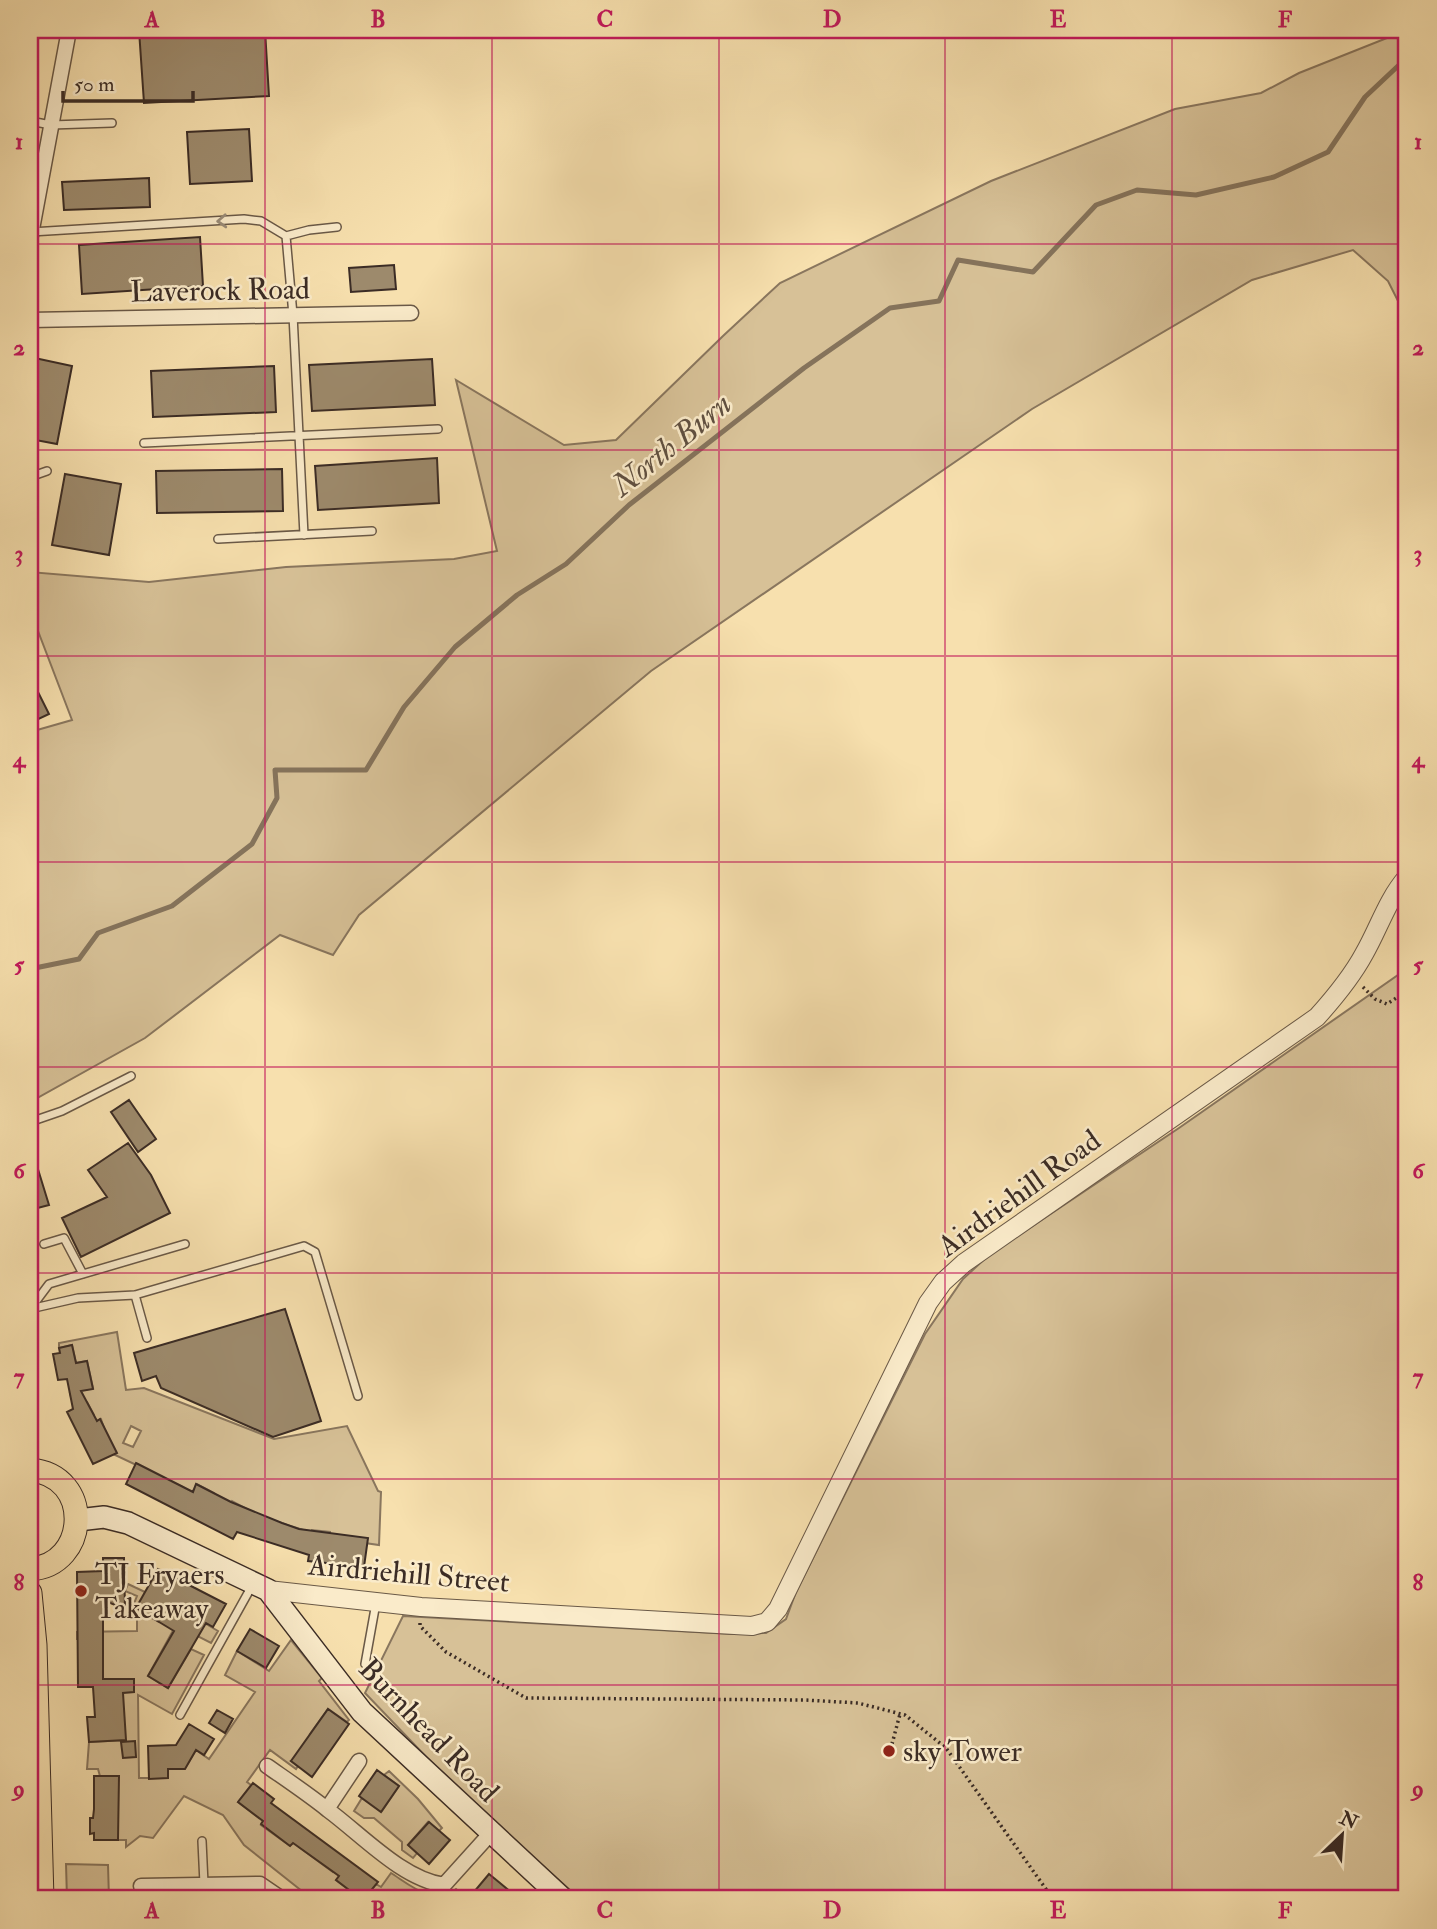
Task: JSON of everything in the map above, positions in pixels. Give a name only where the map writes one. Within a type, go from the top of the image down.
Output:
[{"type":"main road","points":[[30,1470],[50,1475],[61,1482],[75,1503],[78,1520],[68,1546],[60,1556],[51,1563],[30,1569]]},
{"type":"main road","name":"Airdriehill Street","points":[[78,1520],[104,1517],[128,1523],[261,1587]]},
{"type":"main road","name":"Burnhead Road","points":[[261,1587],[362,1712],[562,1899]]},
{"type":"main road","points":[[30,1593],[35,1645],[42,1899]]},
{"type":"street","points":[[30,236],[35,182],[51,125],[68,30]]},
{"type":"street","name":"Laverock Road","points":[[30,320],[411,313]]},
{"type":"street","name":"Airdriehill Road","points":[[752,1626],[767,1622],[778,1609],[928,1303],[943,1282],[964,1263],[1317,1017],[1355,969],[1393,892],[1407,877]]},
{"type":"street","name":"Airdriehill Street","points":[[261,1587],[421,1607],[752,1626]]},
{"type":"street","points":[[327,1809],[359,1761]]},
{"type":"street","points":[[267,1766],[407,1872],[426,1882],[443,1885],[490,1834]]},
{"type":"street","points":[[141,1886],[260,1884],[282,1899]]},
{"type":"lane","points":[[30,121],[51,125],[112,124]]},
{"type":"lane","points":[[30,236],[244,219],[261,221],[286,236],[337,227]]},
{"type":"lane","points":[[286,236],[293,315],[304,535]]},
{"type":"lane","points":[[144,443],[438,429]]},
{"type":"lane","points":[[30,477],[47,471]]},
{"type":"lane","points":[[218,539],[372,531]]},
{"type":"lane","points":[[30,1122],[62,1111],[131,1076]]},
{"type":"lane","points":[[44,1244],[64,1238],[83,1275]]},
{"type":"lane","points":[[30,1309],[50,1284],[186,1244]]},
{"type":"lane","points":[[30,1309],[78,1298],[135,1295],[304,1246],[315,1252],[358,1396]]},
{"type":"lane","points":[[135,1295],[147,1338]]},
{"type":"lane","points":[[180,1715],[261,1587]]},
{"type":"lane","points":[[365,1664],[376,1603]]},
{"type":"lane","points":[[202,1842],[204,1884]]},
{"type":"path","points":[[1355,969],[1365,991],[1387,1004],[1407,991]]},
{"type":"path","points":[[421,1607],[420,1626],[446,1651],[526,1698],[804,1700],[858,1703],[905,1715],[946,1748],[1053,1899]]},
{"type":"path","points":[[892,1744],[900,1714]]},
{"type":"shaded area","points":[[1407,30],[1407,259],[1402,272],[1398,301],[1388,281],[1353,250],[1252,280],[1032,409],[651,671],[359,915],[333,955],[280,935],[145,1038],[30,1102],[30,732],[72,720],[30,610],[30,572],[149,582],[286,567],[454,559],[497,551],[456,380],[564,445],[616,440],[780,283],[991,181],[1175,109],[1261,93],[1299,73]]},
{"type":"shaded area","points":[[1407,918],[1407,1899],[580,1899],[458,1790],[365,1693],[403,1616],[732,1634],[766,1633],[786,1619],[796,1592],[925,1334],[963,1279],[989,1255],[1179,1128],[1405,970],[1400,928]]},
{"type":"shaded area","points":[[117,1332],[126,1390],[144,1388],[274,1439],[347,1426],[378,1491],[381,1492],[379,1545],[330,1538],[330,1532],[312,1530],[311,1536],[303,1530],[260,1516],[232,1501],[228,1508],[214,1493],[197,1484],[191,1494],[183,1487],[113,1454],[101,1419],[88,1425],[94,1415],[87,1402],[71,1397],[70,1393],[93,1388],[87,1361],[76,1363],[72,1345],[59,1348],[59,1343]],"holes":[[[131,1426],[141,1431],[133,1447],[123,1443]]]},
{"type":"shaded area","points":[[128,1584],[145,1592],[150,1609],[147,1615],[159,1622],[177,1607],[218,1631],[211,1643],[176,1625],[148,1676],[168,1688],[191,1649],[204,1655],[172,1714],[138,1695],[139,1778],[168,1778],[168,1769],[185,1768],[196,1750],[209,1759],[255,1692],[225,1675],[237,1651],[269,1671],[291,1640],[322,1678],[319,1681],[349,1720],[347,1722],[328,1709],[310,1734],[327,1746],[291,1761],[298,1766],[296,1769],[270,1750],[247,1782],[251,1785],[238,1802],[259,1818],[269,1806],[273,1808],[261,1825],[290,1846],[302,1831],[299,1847],[333,1872],[348,1865],[336,1880],[361,1899],[312,1899],[244,1845],[223,1815],[184,1796],[153,1838],[140,1836],[126,1847],[126,1840],[118,1840],[98,1769],[87,1769],[89,1742],[125,1740],[103,1695],[102,1639],[77,1639],[77,1632],[137,1631],[137,1615],[131,1611],[137,1596],[125,1591]]},
{"type":"shaded area","points":[[389,1771],[418,1799],[442,1828],[439,1831],[428,1822],[408,1845],[417,1853],[413,1858],[402,1850],[402,1842],[374,1818],[364,1818],[354,1811],[362,1798],[382,1811],[399,1786],[384,1775]]},
{"type":"shaded area","points":[[66,1864],[108,1865],[109,1899],[67,1899]]},
{"type":"shaded area","points":[[391,1873],[422,1892],[439,1896],[456,1889],[468,1899],[364,1899],[376,1884],[381,1887]]},
{"type":"building","points":[[139,30],[265,30],[269,96],[144,103]]},
{"type":"building","points":[[249,129],[252,181],[190,184],[187,132]]},
{"type":"building","points":[[149,178],[150,207],[64,210],[62,182]]},
{"type":"building","points":[[200,237],[203,286],[82,294],[79,245]]},
{"type":"building","points":[[394,265],[396,289],[351,292],[349,268]]},
{"type":"building","points":[[30,357],[72,366],[57,444],[30,439]]},
{"type":"building","points":[[432,359],[435,405],[312,411],[309,365]]},
{"type":"building","points":[[274,366],[276,412],[153,417],[151,371]]},
{"type":"building","points":[[437,458],[439,503],[318,510],[315,466]]},
{"type":"building","points":[[282,469],[283,511],[157,513],[156,471]]},
{"type":"building","points":[[65,474],[121,484],[109,555],[52,545]]},
{"type":"building","points":[[30,676],[49,714],[30,723]]},
{"type":"building","points":[[129,1100],[156,1139],[138,1152],[111,1112]]},
{"type":"building","points":[[128,1143],[151,1175],[170,1213],[81,1257],[62,1218],[107,1197],[88,1170]]},
{"type":"building","points":[[33,1153],[49,1205],[30,1210],[30,1154]]},
{"type":"building","points":[[285,1309],[321,1421],[273,1437],[161,1388],[156,1376],[142,1381],[134,1353]]},
{"type":"building","points":[[72,1345],[76,1363],[87,1361],[93,1389],[81,1391],[97,1421],[100,1419],[117,1453],[93,1464],[67,1412],[73,1409],[67,1379],[58,1380],[53,1354],[60,1353],[59,1348]]},
{"type":"building","points":[[136,1463],[193,1492],[196,1484],[231,1502],[299,1529],[368,1538],[364,1567],[308,1561],[309,1555],[237,1532],[233,1539],[126,1484]]},
{"type":"building","points":[[103,1558],[124,1558],[125,1609],[103,1600],[103,1679],[134,1679],[134,1692],[123,1693],[126,1740],[89,1742],[87,1717],[95,1717],[93,1687],[78,1687],[77,1572],[103,1571]]},
{"type":"building","points":[[158,1569],[226,1604],[213,1627],[206,1623],[168,1688],[148,1676],[174,1631],[136,1608]]},
{"type":"building","points":[[250,1629],[279,1646],[266,1668],[237,1651]]},
{"type":"building","points":[[328,1709],[349,1724],[312,1777],[291,1761]]},
{"type":"building","points":[[217,1710],[233,1719],[225,1733],[209,1723]]},
{"type":"building","points":[[189,1724],[214,1739],[204,1755],[196,1750],[185,1769],[168,1769],[168,1778],[149,1779],[148,1746],[176,1745]]},
{"type":"building","points":[[135,1741],[136,1757],[123,1758],[121,1742]]},
{"type":"building","points":[[377,1770],[399,1786],[381,1812],[359,1796]]},
{"type":"building","points":[[94,1776],[119,1776],[118,1840],[94,1840],[94,1833],[90,1834],[90,1818],[93,1818],[94,1809]]},
{"type":"building","points":[[253,1783],[274,1799],[271,1803],[378,1882],[364,1899],[336,1880],[339,1876],[293,1843],[290,1846],[261,1824],[263,1821],[238,1802]]},
{"type":"building","points":[[429,1822],[450,1840],[429,1864],[408,1845]]},
{"type":"building","points":[[489,1874],[500,1883],[519,1899],[468,1899]]},
{"type":"waterway","name":"North Burn","points":[[30,969],[79,959],[98,933],[172,906],[252,844],[277,798],[275,770],[366,770],[404,707],[455,647],[517,595],[566,564],[629,505],[804,368],[890,308],[939,301],[958,260],[1033,272],[1096,205],[1137,190],[1196,195],[1274,177],[1328,152],[1365,97],[1398,66],[1407,64]]},
{"type":"place","name":"TJ Fryaers Takeaway","points":[[81,1591]]},
{"type":"place","name":"sky Tower","points":[[889,1751]]}]
